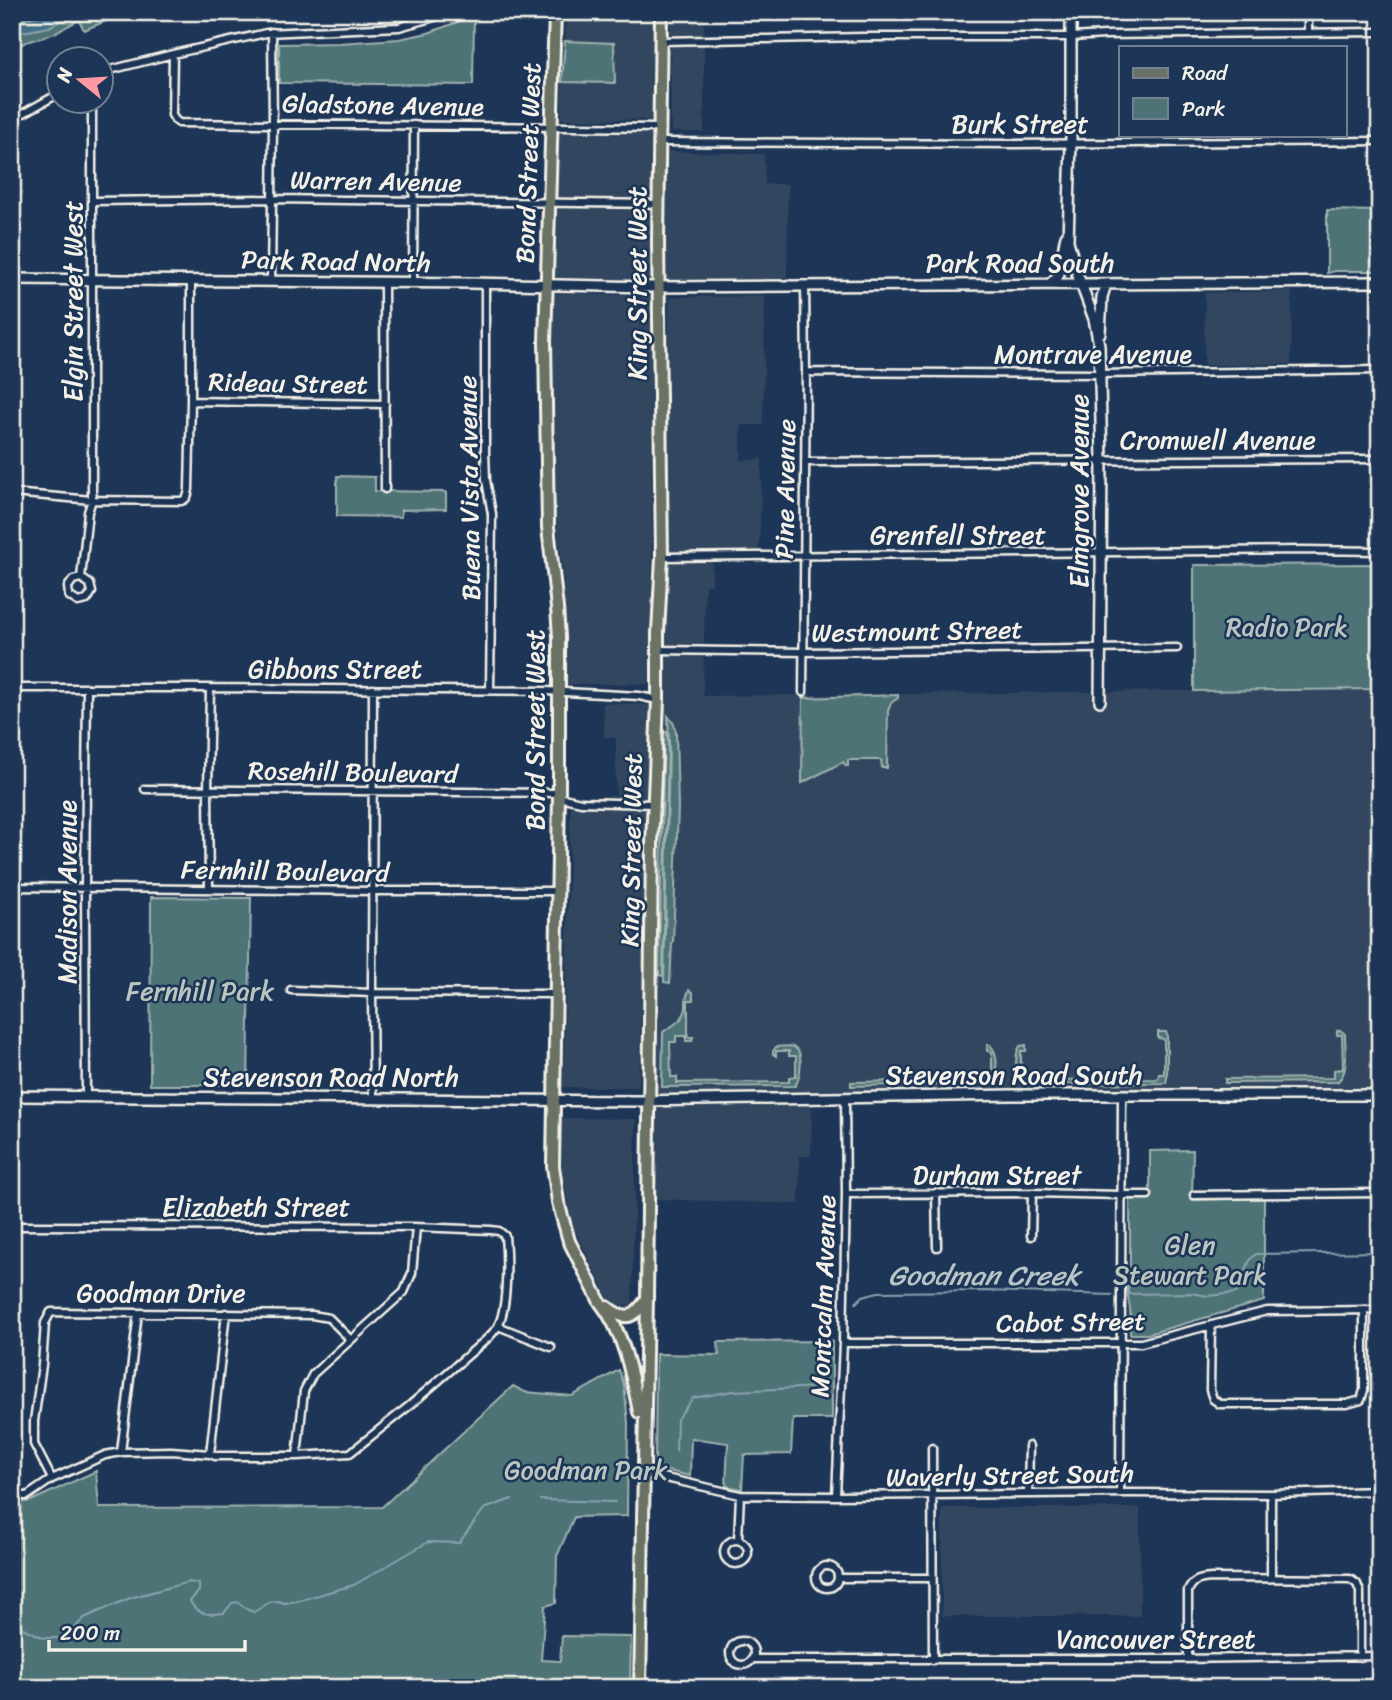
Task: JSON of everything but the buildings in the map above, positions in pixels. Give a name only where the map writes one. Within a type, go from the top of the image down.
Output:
[{"type":"main road","name":"Bond Street West","points":[[555,12],[545,341],[548,527],[557,608],[559,691],[553,1166],[558,1202],[569,1241],[622,1343],[643,1431]]},
{"type":"main road","name":"King Street West","points":[[640,1688],[653,804],[662,556],[659,204],[661,12]]},
{"type":"main road","points":[[1050,284],[1061,270],[1063,246],[1068,231],[1070,12]]},
{"type":"main road","name":"Elmgrove Avenue","points":[[1068,231],[1072,256],[1094,320],[1099,345],[1102,459],[1100,701]]},
{"type":"main road","name":"Park Road North","points":[[12,279],[660,287]]},
{"type":"main road","name":"Park Road South","points":[[660,287],[1380,282]]},
{"type":"main road","points":[[1099,345],[1102,297],[1106,284]]},
{"type":"main road","name":"Stevenson Road South","points":[[649,1101],[1012,1095],[1380,1095]]},
{"type":"main road","name":"Stevenson Road North","points":[[12,1096],[649,1101]]},
{"type":"main road","points":[[600,1302],[616,1314],[628,1316],[636,1313],[647,1299]]},
{"type":"street","points":[[116,68],[252,35],[398,27],[452,12]]},
{"type":"street","points":[[1308,12],[1308,32]]},
{"type":"street","points":[[271,281],[272,32]]},
{"type":"street","points":[[661,41],[1380,32]]},
{"type":"street","name":"Gladstone Avenue","points":[[173,54],[172,115],[175,120],[185,124],[660,128]]},
{"type":"street","points":[[12,116],[24,113],[46,101]]},
{"type":"street","name":"Elgin Street West","points":[[81,578],[88,512],[92,500],[92,116]]},
{"type":"street","points":[[413,283],[414,125]]},
{"type":"street","name":"Burk Street","points":[[660,142],[1380,141]]},
{"type":"street","name":"Warren Avenue","points":[[92,201],[272,199],[659,204]]},
{"type":"street","points":[[12,493],[92,500],[185,500],[188,496],[191,401],[191,281]]},
{"type":"street","points":[[384,283],[386,489]]},
{"type":"street","name":"Buena Vista Avenue","points":[[485,285],[485,452],[486,480],[492,514],[490,690]]},
{"type":"street","name":"Pine Avenue","points":[[803,692],[805,285]]},
{"type":"street","name":"Montrave Avenue","points":[[806,372],[1099,374],[1380,370]]},
{"type":"street","name":"Rideau Street","points":[[191,401],[385,404]]},
{"type":"street","name":"Cromwell Avenue","points":[[805,462],[1380,459]]},
{"type":"street","name":"Grenfell Street","points":[[662,556],[1380,551]]},
{"type":"street","name":"Westmount Street","points":[[658,650],[803,652],[1177,648]]},
{"type":"street","name":"Gibbons Street","points":[[12,688],[559,691],[639,696],[658,700]]},
{"type":"street","name":"Madison Avenue","points":[[86,1097],[87,688]]},
{"type":"street","points":[[209,889],[210,688]]},
{"type":"street","points":[[373,689],[373,1099]]},
{"type":"street","name":"Rosehill Boulevard","points":[[145,789],[559,795],[581,802],[653,804]]},
{"type":"street","name":"Fernhill Boulevard","points":[[12,887],[558,891]]},
{"type":"street","points":[[291,990],[556,994]]},
{"type":"street","points":[[1120,1493],[1122,1096]]},
{"type":"street","name":"Montcalm Avenue","points":[[836,1496],[843,1343],[845,1097]]},
{"type":"street","points":[[936,1193],[937,1247]]},
{"type":"street","points":[[1031,1236],[1032,1193]]},
{"type":"street","points":[[1194,1195],[1380,1193]]},
{"type":"street","name":"Durham Street","points":[[846,1194],[1148,1195]]},
{"type":"street","name":"Elizabeth Street","points":[[12,1226],[416,1227],[499,1231],[505,1236],[507,1255],[504,1304],[498,1326]]},
{"type":"street","points":[[297,1456],[304,1391],[313,1374],[404,1292],[412,1273],[416,1227]]},
{"type":"street","points":[[1211,1325],[1210,1390],[1213,1399],[1220,1404],[1347,1404],[1361,1400],[1364,1390],[1364,1310]]},
{"type":"street","name":"Cabot Street","points":[[843,1343],[1141,1343],[1267,1311],[1380,1310]]},
{"type":"street","name":"Goodman Drive","points":[[52,1479],[34,1444],[46,1324],[51,1312],[312,1315],[329,1318],[351,1340]]},
{"type":"street","points":[[121,1452],[138,1313]]},
{"type":"street","points":[[210,1454],[226,1313]]},
{"type":"street","points":[[12,1496],[27,1496],[52,1479],[105,1455],[121,1452],[171,1451],[215,1456],[350,1453],[419,1398],[498,1326],[551,1348]]},
{"type":"street","points":[[1028,1494],[1029,1446]]},
{"type":"street","points":[[932,1448],[933,1660]]},
{"type":"street","name":"Waverly Street South","points":[[642,1475],[740,1495],[1271,1494],[1380,1491]]},
{"type":"street","points":[[1271,1494],[1271,1578]]},
{"type":"street","points":[[738,1540],[740,1495]]},
{"type":"street","points":[[738,1540],[747,1547],[748,1556],[739,1564],[731,1564],[725,1559],[724,1547],[730,1541],[738,1540]]},
{"type":"street","points":[[838,1578],[932,1578]]},
{"type":"street","points":[[1188,1659],[1188,1591],[1198,1579],[1210,1578],[1350,1579],[1357,1584],[1360,1592],[1360,1657]]},
{"type":"street","name":"Vancouver Street","points":[[752,1659],[1380,1656]]},
{"type":"shaded area","points":[[51,12],[77,12],[49,27],[12,34],[12,22]]},
{"type":"shaded area","points":[[567,12],[655,12],[655,120],[561,119],[562,82],[615,82],[614,43],[565,41]]},
{"type":"shaded area","points":[[670,12],[704,12],[704,132],[671,132]]},
{"type":"shaded area","points":[[554,124],[663,127],[663,151],[764,154],[765,184],[788,184],[787,283],[549,282]]},
{"type":"shaded area","points":[[1292,291],[1291,364],[1204,365],[1205,293]]},
{"type":"shaded area","points":[[552,293],[651,296],[652,595],[649,684],[567,684],[564,582],[552,486]]},
{"type":"shaded area","points":[[765,296],[763,425],[741,425],[741,460],[762,459],[759,551],[712,551],[712,585],[705,585],[703,696],[1380,689],[1380,1089],[812,1092],[811,1156],[800,1156],[799,1204],[654,1199],[665,696],[669,297]]},
{"type":"shaded area","points":[[603,703],[651,705],[639,1087],[563,1087],[571,794],[584,797],[616,796],[616,738],[604,737]]},
{"type":"shaded area","points":[[561,1118],[636,1119],[632,1304],[623,1306],[610,1302],[572,1224],[562,1171]]},
{"type":"shaded area","points":[[942,1508],[1140,1508],[1140,1616],[942,1616]]},
{"type":"green space","points":[[12,12],[138,12],[84,30],[79,20],[51,35],[19,46],[12,55]]},
{"type":"green space","points":[[474,16],[473,85],[279,83],[279,44],[399,39],[428,33]]},
{"type":"green space","points":[[565,41],[614,43],[615,83],[562,82]]},
{"type":"green space","points":[[1327,210],[1380,211],[1380,271],[1327,273]]},
{"type":"green space","points":[[337,476],[375,477],[375,491],[446,492],[446,509],[401,510],[401,517],[337,516]]},
{"type":"green space","name":"Radio Park","points":[[1380,564],[1380,689],[1194,691],[1194,565]]},
{"type":"green space","points":[[898,695],[888,711],[887,768],[882,768],[881,760],[848,760],[848,766],[843,762],[802,783],[803,698]]},
{"type":"green space","points":[[668,716],[676,733],[678,807],[670,983],[664,982]]},
{"type":"green space","points":[[664,732],[667,732],[668,745],[663,976],[659,975]]},
{"type":"green space","name":"Fernhill Park","points":[[151,897],[251,898],[248,1085],[150,1085]]},
{"type":"green space","points":[[689,990],[693,992],[693,1000],[688,1000],[688,1037],[693,1037],[692,1041],[686,1041],[686,1036],[676,1036],[676,1042],[670,1042],[671,1077],[677,1077],[677,1083],[789,1082],[789,1077],[796,1076],[796,1056],[789,1056],[789,1051],[776,1051],[776,1056],[773,1051],[776,1047],[790,1046],[800,1054],[800,1072],[795,1086],[662,1087],[663,1032],[683,1015]]},
{"type":"green space","points":[[1340,1030],[1345,1034],[1346,1060],[1344,1073],[1337,1082],[1225,1083],[1225,1079],[1334,1078],[1334,1070],[1343,1069],[1342,1035],[1337,1035]]},
{"type":"green space","points":[[1158,1032],[1166,1032],[1167,1035],[1166,1083],[1042,1084],[1025,1082],[1018,1075],[1018,1050],[1020,1046],[1026,1045],[1026,1051],[1021,1051],[1021,1071],[1027,1071],[1027,1080],[1158,1079],[1159,1074],[1164,1074],[1164,1039],[1158,1038]]},
{"type":"green space","points":[[987,1045],[990,1045],[995,1053],[996,1064],[994,1075],[988,1083],[851,1086],[851,1082],[907,1081],[907,1076],[960,1074],[960,1081],[987,1081],[987,1075],[992,1074],[992,1052],[987,1051]]},
{"type":"green space","name":"Glen Stewart Park","points":[[1193,1150],[1192,1200],[1264,1198],[1264,1301],[1148,1334],[1130,1334],[1130,1199],[1150,1198],[1150,1151]]},
{"type":"green space","points":[[832,1341],[832,1419],[793,1419],[791,1454],[744,1455],[742,1489],[726,1486],[728,1443],[691,1438],[690,1476],[655,1468],[656,1354],[719,1355],[718,1342]]},
{"type":"green space","name":"Goodman Park","points":[[619,1370],[624,1384],[628,1423],[627,1516],[574,1517],[557,1556],[556,1603],[545,1606],[541,1660],[560,1661],[562,1636],[631,1637],[630,1688],[12,1688],[12,1504],[31,1501],[96,1471],[99,1508],[382,1507],[513,1386],[525,1392],[572,1396]]},
{"type":"waterway","name":"Goodman Creek","points":[[1127,1294],[1191,1293],[1208,1296],[1236,1293],[1249,1263],[1256,1254],[1380,1252]]},
{"type":"waterway","name":"Goodman Creek","points":[[856,1303],[863,1296],[878,1292],[986,1291],[1113,1295]]},
{"type":"waterway","name":"Goodman Creek","points":[[676,1451],[677,1419],[693,1398],[733,1391],[822,1387],[823,1359]]},
{"type":"waterway","name":"Goodman Creek","points":[[12,1623],[44,1638],[66,1638],[84,1618],[130,1598],[189,1582],[199,1584],[199,1591],[190,1601],[200,1612],[224,1613],[232,1603],[237,1602],[254,1612],[270,1602],[297,1601],[354,1585],[428,1542],[459,1543],[484,1509],[512,1499]]},
{"type":"waterway","name":"Goodman Creek","points":[[540,1500],[615,1502]]}]
